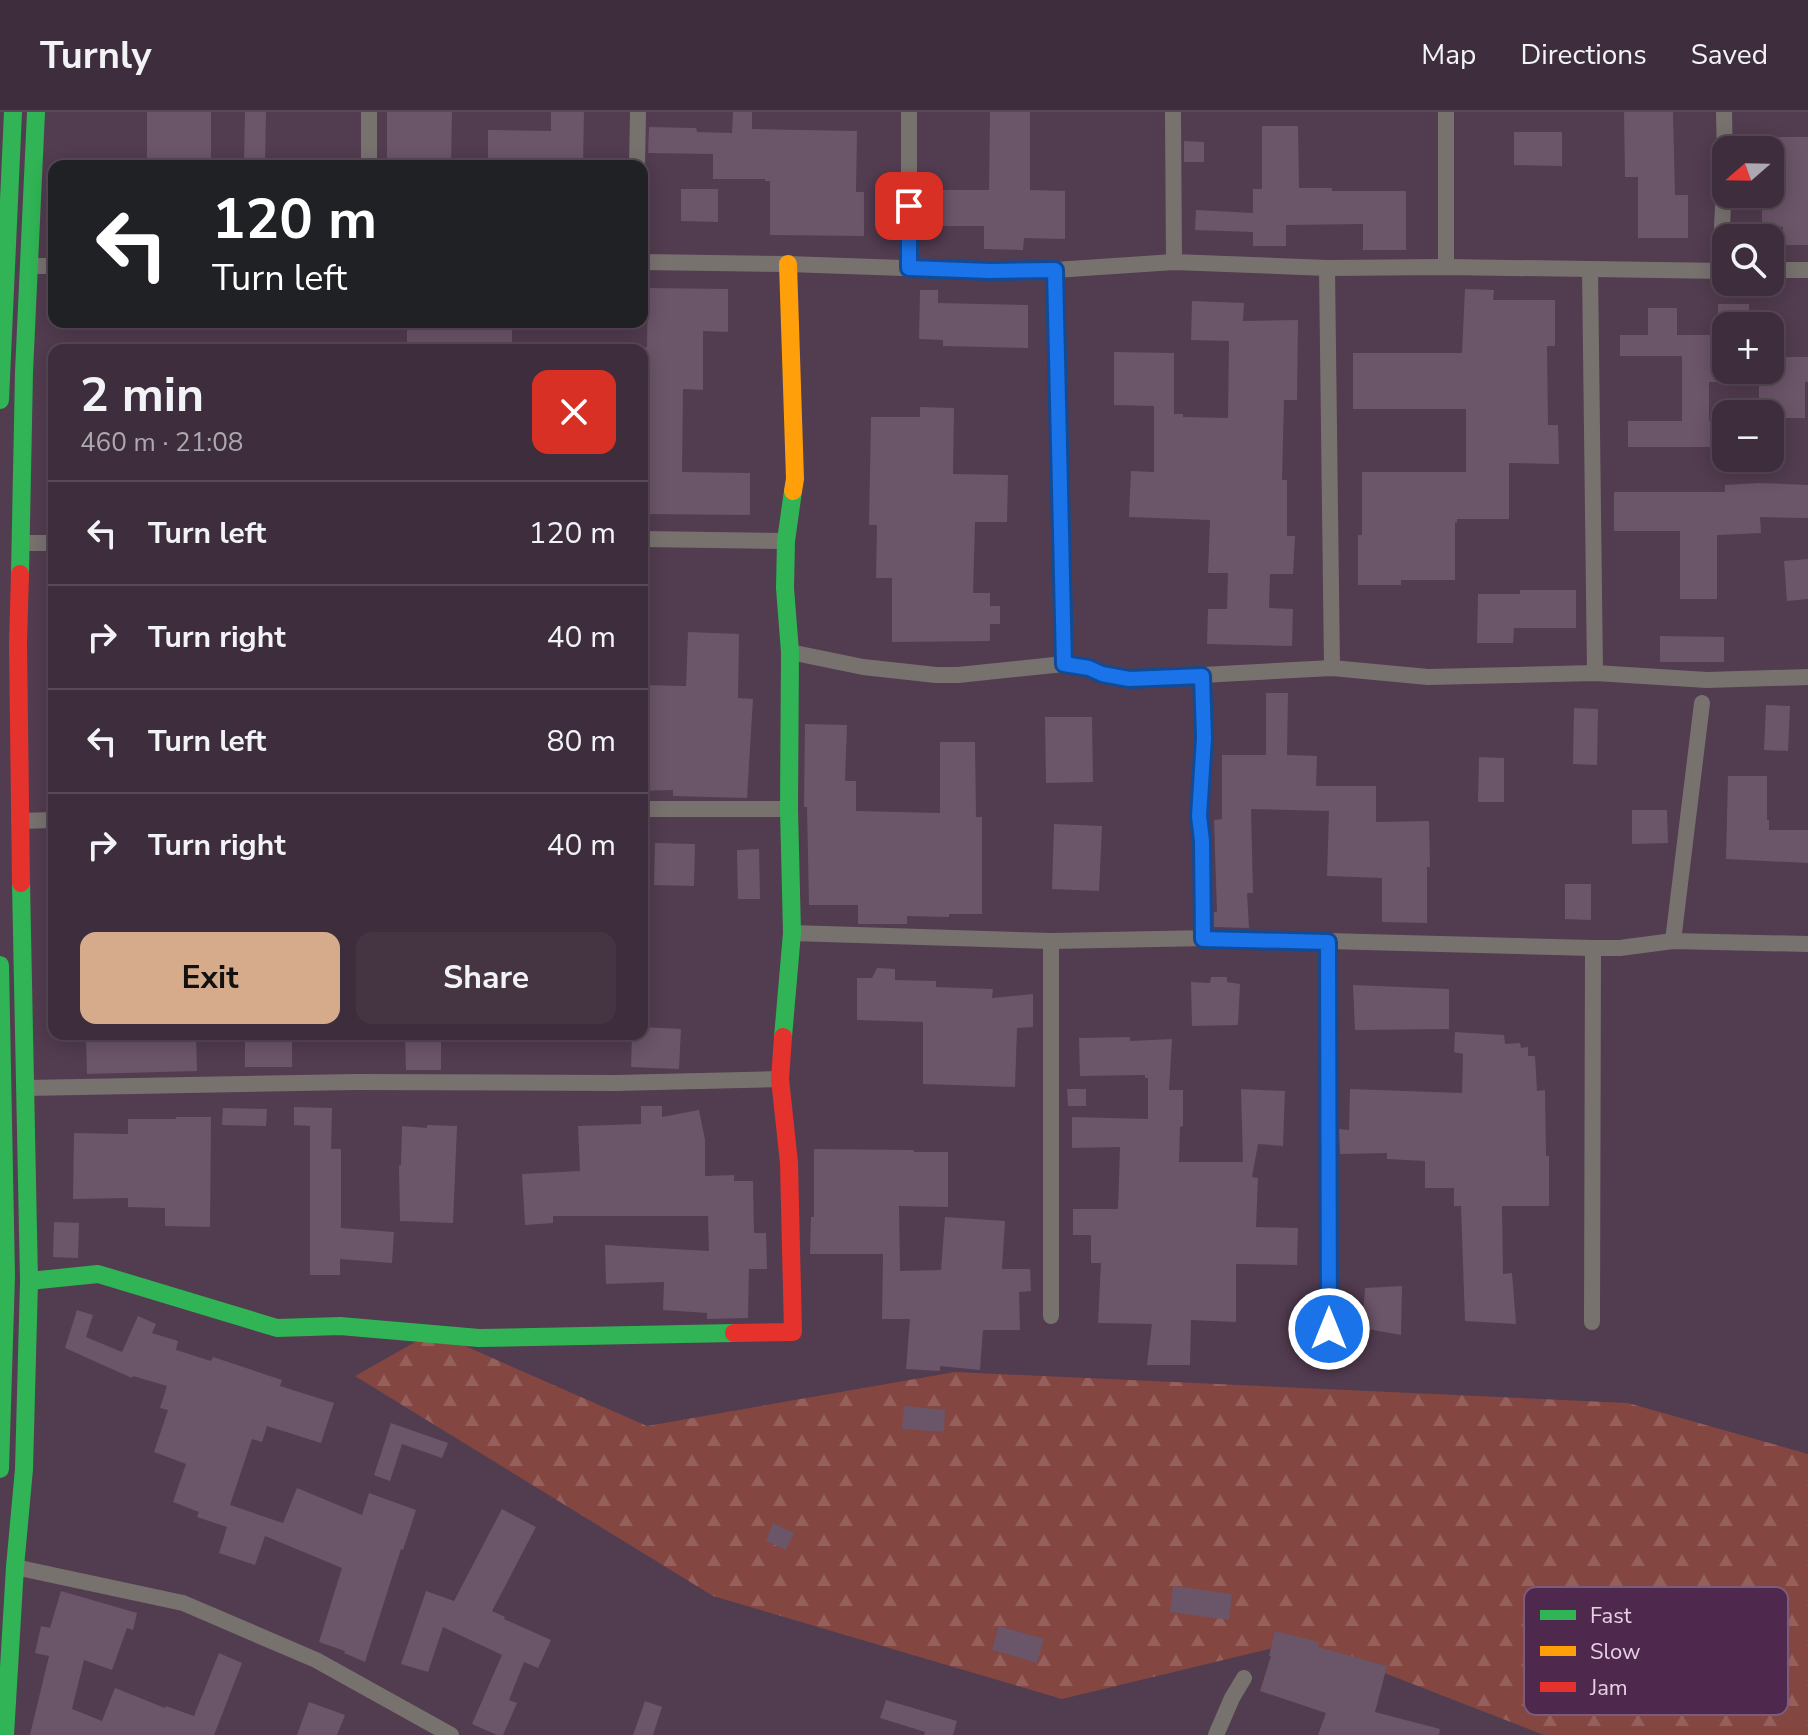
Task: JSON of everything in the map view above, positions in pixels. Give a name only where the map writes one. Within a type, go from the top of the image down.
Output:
[{"type":"main road","points":[[0,400],[13,112]]},
{"type":"main road","points":[[5,1735],[24,1469],[29,1281],[18,643],[24,372],[36,112]]},
{"type":"main road","points":[[29,1281],[98,1274],[277,1328],[340,1326],[479,1338],[793,1332],[789,1163],[780,1079],[792,933],[790,652],[785,588],[786,541],[795,479],[788,264]]},
{"type":"main road","points":[[0,965],[6,1276],[0,1469]]},
{"type":"street","points":[[369,112],[369,160]]},
{"type":"street","points":[[637,160],[638,112]]},
{"type":"street","points":[[909,112],[909,268]]},
{"type":"street","points":[[1173,112],[1174,262]]},
{"type":"street","points":[[1446,112],[1446,267]]},
{"type":"street","points":[[1724,112],[1724,224]]},
{"type":"street","points":[[648,262],[990,271],[1174,262],[1327,268],[1712,271]]},
{"type":"street","points":[[29,266],[48,266]]},
{"type":"street","points":[[1327,268],[1332,668]]},
{"type":"street","points":[[1590,269],[1595,673]]},
{"type":"street","points":[[1055,270],[1064,664]]},
{"type":"street","points":[[1784,270],[1808,270]]},
{"type":"street","points":[[648,539],[786,541]]},
{"type":"street","points":[[20,543],[48,543]]},
{"type":"street","points":[[790,652],[863,667],[936,675],[1064,664],[1129,679],[1332,668],[1428,677],[1595,673],[1707,680],[1808,677]]},
{"type":"street","points":[[1202,676],[1204,738],[1199,816],[1203,939]]},
{"type":"street","points":[[1673,941],[1702,703]]},
{"type":"street","points":[[648,809],[789,809]]},
{"type":"street","points":[[19,821],[48,820]]},
{"type":"street","points":[[792,933],[1051,941],[1203,939],[1593,948],[1673,941],[1808,944]]},
{"type":"street","points":[[1051,941],[1051,1316]]},
{"type":"street","points":[[1328,942],[1329,1329]]},
{"type":"street","points":[[1592,1322],[1593,948]]},
{"type":"street","points":[[26,1088],[780,1079]]},
{"type":"street","points":[[15,1567],[183,1603],[316,1660],[451,1735]]},
{"type":"street","points":[[1216,1735],[1244,1678]]},
{"type":"green space","points":[[433,1332],[647,1426],[955,1372],[1628,1403],[1808,1454],[1808,1735],[1544,1735],[1302,1641],[1062,1699],[713,1596],[355,1376]]},
{"type":"building","points":[[147,112],[211,112],[211,160],[147,160]]},
{"type":"building","points":[[245,112],[266,112],[265,160],[244,160]]},
{"type":"building","points":[[387,112],[452,112],[451,160],[387,160]]},
{"type":"building","points":[[551,112],[584,112],[583,160],[488,160],[488,130],[551,131]]},
{"type":"building","points":[[733,112],[752,112],[752,129],[857,131],[856,192],[864,192],[864,236],[770,235],[770,181],[713,179],[713,154],[648,153],[649,127],[732,133]]},
{"type":"building","points":[[990,112],[1030,112],[1030,190],[1065,191],[1065,239],[1024,238],[1023,250],[984,249],[984,226],[930,226],[930,190],[989,190]]},
{"type":"building","points":[[1624,112],[1673,112],[1675,195],[1688,195],[1688,238],[1638,238],[1638,177],[1625,177]]},
{"type":"building","points":[[1262,126],[1298,126],[1299,188],[1406,191],[1406,250],[1363,250],[1363,224],[1286,225],[1286,246],[1253,246],[1253,232],[1195,230],[1196,210],[1253,213],[1253,189],[1262,189]]},
{"type":"building","points":[[1514,132],[1562,132],[1562,166],[1514,165]]},
{"type":"building","points":[[1784,137],[1808,137],[1808,245],[1784,245],[1784,224],[1762,224],[1762,208],[1784,208]]},
{"type":"building","points":[[1184,141],[1204,142],[1204,162],[1184,162]]},
{"type":"building","points":[[681,189],[718,189],[718,222],[681,221]]},
{"type":"building","points":[[648,288],[728,289],[728,332],[703,331],[703,390],[683,389],[682,472],[750,473],[750,515],[648,514]]},
{"type":"building","points":[[1465,289],[1494,290],[1493,300],[1555,300],[1555,346],[1547,346],[1548,425],[1558,425],[1559,464],[1509,463],[1509,519],[1457,519],[1455,580],[1401,580],[1401,585],[1358,585],[1362,472],[1466,472],[1466,409],[1353,409],[1353,353],[1462,353]]},
{"type":"building","points":[[920,290],[938,290],[938,303],[1028,305],[1028,348],[943,346],[943,340],[919,339]]},
{"type":"building","points":[[1192,301],[1244,303],[1243,321],[1298,320],[1297,400],[1284,400],[1282,480],[1287,480],[1287,536],[1295,536],[1293,574],[1270,574],[1269,608],[1293,609],[1292,646],[1207,644],[1208,609],[1227,609],[1228,573],[1208,573],[1210,520],[1129,517],[1131,471],[1154,472],[1154,406],[1114,405],[1114,352],[1174,353],[1174,414],[1228,418],[1229,341],[1191,340]]},
{"type":"building","points":[[1718,304],[1749,304],[1749,312],[1718,312]]},
{"type":"building","points":[[1648,308],[1677,308],[1677,335],[1712,335],[1709,421],[1712,421],[1712,447],[1628,447],[1628,421],[1682,421],[1682,356],[1620,356],[1620,335],[1648,335]]},
{"type":"building","points":[[407,328],[512,328],[512,344],[407,344]]},
{"type":"building","points":[[1784,357],[1808,357],[1805,418],[1784,418],[1784,400],[1759,400],[1759,384],[1784,384]]},
{"type":"building","points":[[920,407],[954,408],[953,474],[1008,475],[1007,522],[975,522],[973,593],[990,593],[990,606],[1000,606],[1000,624],[990,624],[990,641],[892,642],[892,578],[876,578],[877,525],[869,525],[871,417],[920,417]]},
{"type":"building","points":[[1725,485],[1808,485],[1808,518],[1760,517],[1761,533],[1717,535],[1717,599],[1680,599],[1680,531],[1614,531],[1614,492],[1725,492]]},
{"type":"building","points":[[1808,559],[1808,599],[1787,601],[1784,561]]},
{"type":"building","points":[[1520,590],[1576,590],[1576,628],[1514,628],[1513,643],[1477,643],[1478,594],[1520,594]]},
{"type":"building","points":[[688,632],[739,634],[738,698],[753,699],[747,798],[673,796],[673,790],[648,791],[648,685],[686,686]]},
{"type":"building","points":[[1660,636],[1724,637],[1724,662],[1660,662]]},
{"type":"building","points":[[1266,693],[1288,693],[1287,755],[1317,756],[1316,786],[1376,786],[1376,822],[1429,821],[1427,923],[1382,922],[1382,878],[1327,876],[1329,811],[1251,809],[1253,893],[1247,893],[1249,928],[1214,927],[1214,912],[1217,912],[1214,820],[1222,819],[1222,755],[1266,755]]},
{"type":"building","points":[[1766,705],[1790,706],[1788,751],[1764,750]]},
{"type":"building","points":[[1574,708],[1598,709],[1597,765],[1573,764]]},
{"type":"building","points":[[1045,717],[1092,717],[1093,782],[1046,783]]},
{"type":"building","points":[[805,724],[847,725],[845,781],[856,781],[856,811],[940,813],[940,742],[975,742],[976,817],[982,817],[982,914],[907,916],[907,924],[858,924],[858,905],[809,905],[807,807],[804,807]]},
{"type":"building","points":[[1479,757],[1504,758],[1504,802],[1478,802]]},
{"type":"building","points":[[1728,776],[1767,776],[1769,830],[1808,830],[1808,863],[1726,859]]},
{"type":"building","points":[[1632,810],[1667,810],[1668,843],[1632,844]]},
{"type":"building","points":[[1054,824],[1102,826],[1099,891],[1052,889]]},
{"type":"building","points":[[655,843],[695,844],[694,886],[654,885]]},
{"type":"building","points":[[759,849],[760,899],[738,899],[737,850]]},
{"type":"building","points":[[1565,884],[1591,884],[1591,920],[1565,919]]},
{"type":"building","points":[[877,968],[895,969],[895,980],[936,981],[936,987],[993,989],[992,998],[1033,994],[1033,1027],[1017,1028],[1015,1087],[923,1084],[923,1022],[857,1020],[857,978],[872,978]]},
{"type":"building","points":[[1211,977],[1227,977],[1227,982],[1240,984],[1238,1025],[1192,1026],[1191,982],[1210,983]]},
{"type":"building","points":[[1353,985],[1449,989],[1449,1029],[1355,1030]]},
{"type":"building","points":[[648,1027],[681,1029],[679,1069],[631,1067],[632,1040],[648,1040]]},
{"type":"building","points":[[1455,1032],[1504,1035],[1505,1044],[1520,1043],[1521,1048],[1528,1047],[1528,1056],[1535,1056],[1537,1091],[1545,1090],[1549,1206],[1502,1206],[1503,1274],[1512,1273],[1516,1324],[1465,1321],[1461,1206],[1454,1206],[1454,1188],[1425,1188],[1425,1161],[1387,1159],[1387,1153],[1340,1154],[1339,1129],[1349,1130],[1350,1089],[1462,1093],[1463,1054],[1454,1052]]},
{"type":"building","points":[[1130,1037],[1130,1041],[1172,1039],[1169,1090],[1183,1090],[1179,1162],[1243,1162],[1241,1089],[1285,1091],[1283,1146],[1258,1144],[1252,1177],[1258,1178],[1256,1227],[1298,1228],[1297,1265],[1236,1264],[1236,1322],[1191,1320],[1190,1365],[1147,1365],[1152,1324],[1098,1323],[1101,1263],[1091,1263],[1091,1235],[1073,1235],[1073,1209],[1118,1209],[1120,1147],[1072,1148],[1072,1117],[1148,1119],[1148,1078],[1145,1075],[1080,1076],[1079,1038]]},
{"type":"building","points":[[86,1040],[196,1040],[197,1071],[87,1074]]},
{"type":"building","points":[[245,1040],[292,1040],[292,1067],[245,1067]]},
{"type":"building","points":[[405,1040],[441,1040],[441,1070],[406,1070]]},
{"type":"building","points":[[1067,1089],[1086,1089],[1086,1106],[1068,1106]]},
{"type":"building","points":[[641,1106],[662,1106],[662,1117],[699,1110],[705,1140],[705,1176],[734,1175],[734,1181],[753,1181],[754,1233],[766,1233],[767,1269],[749,1269],[748,1318],[707,1319],[707,1313],[663,1310],[664,1282],[606,1284],[605,1245],[709,1251],[708,1216],[553,1216],[553,1223],[525,1225],[522,1174],[580,1171],[578,1126],[641,1124]]},
{"type":"building","points":[[294,1107],[332,1108],[331,1149],[341,1149],[341,1228],[394,1232],[392,1263],[340,1259],[340,1275],[310,1275],[310,1126],[294,1125]]},
{"type":"building","points":[[223,1108],[267,1109],[266,1126],[222,1125]]},
{"type":"building","points":[[211,1117],[210,1227],[165,1226],[165,1208],[128,1207],[128,1198],[73,1199],[74,1133],[128,1134],[128,1119]]},
{"type":"building","points":[[427,1125],[457,1126],[453,1223],[400,1221],[402,1126],[427,1128]]},
{"type":"building","points":[[814,1149],[948,1152],[948,1207],[899,1206],[900,1271],[941,1270],[945,1217],[1005,1221],[1002,1269],[1030,1269],[1031,1291],[1019,1292],[1020,1330],[983,1330],[980,1370],[940,1366],[940,1371],[906,1369],[910,1319],[882,1319],[883,1254],[810,1254],[811,1217],[814,1217]]},
{"type":"building","points":[[54,1222],[79,1223],[78,1258],[53,1257]]},
{"type":"building","points":[[1402,1286],[1401,1335],[1362,1328],[1365,1288]]},
{"type":"building","points":[[77,1310],[93,1315],[86,1337],[122,1352],[138,1316],[156,1324],[152,1333],[178,1341],[176,1350],[211,1361],[213,1357],[282,1380],[280,1386],[334,1403],[321,1443],[267,1426],[262,1442],[252,1439],[230,1505],[283,1523],[297,1488],[362,1515],[369,1493],[416,1510],[365,1662],[319,1642],[342,1568],[265,1536],[255,1565],[219,1553],[227,1527],[197,1517],[199,1512],[173,1502],[186,1464],[154,1452],[168,1410],[160,1408],[167,1386],[132,1378],[65,1348]]},
{"type":"building","points":[[904,1406],[945,1410],[944,1432],[902,1429]]},
{"type":"building","points":[[391,1423],[448,1443],[442,1458],[402,1444],[390,1481],[374,1475]]},
{"type":"building","points":[[502,1509],[536,1527],[492,1611],[551,1640],[538,1668],[524,1662],[509,1700],[517,1703],[503,1735],[497,1735],[472,1724],[502,1655],[443,1627],[428,1672],[401,1664],[426,1591],[454,1601]]},
{"type":"building","points":[[773,1523],[794,1533],[786,1550],[766,1541]]},
{"type":"building","points":[[1173,1586],[1232,1594],[1229,1620],[1170,1612]]},
{"type":"building","points":[[61,1591],[137,1613],[133,1630],[127,1628],[112,1670],[84,1660],[72,1709],[102,1721],[115,1688],[194,1716],[219,1653],[242,1663],[214,1735],[30,1735],[49,1656],[35,1653],[41,1626],[50,1628]]},
{"type":"building","points":[[999,1626],[1044,1639],[1037,1663],[992,1650]]},
{"type":"building","points":[[1275,1631],[1319,1642],[1318,1647],[1387,1666],[1375,1712],[1440,1729],[1439,1735],[1318,1735],[1326,1713],[1260,1691]]},
{"type":"building","points":[[886,1700],[957,1721],[953,1735],[924,1735],[925,1732],[880,1718]]},
{"type":"building","points":[[645,1701],[662,1707],[653,1735],[633,1735]]},
{"type":"building","points":[[309,1702],[345,1715],[337,1735],[297,1735]]},
{"type":"traffic: fast","points":[[0,400],[13,112]]},
{"type":"traffic: fast","points":[[20,574],[24,372],[36,112]]},
{"type":"traffic: fast","points":[[783,1037],[792,933],[790,652],[785,588],[786,541],[793,491]]},
{"type":"traffic: fast","points":[[5,1735],[24,1469],[29,1281],[21,883]]},
{"type":"traffic: fast","points":[[0,965],[6,1276],[0,1469]]},
{"type":"traffic: fast","points":[[29,1281],[98,1274],[277,1328],[340,1326],[479,1338],[734,1333]]},
{"type":"traffic: slow","points":[[788,264],[793,491]]},
{"type":"traffic: jam","points":[[20,574],[21,883]]},
{"type":"traffic: jam","points":[[734,1333],[793,1332],[789,1163],[780,1079],[783,1037]]},
{"type":"route","points":[[909,206],[909,268],[1055,270],[1064,664],[1129,679],[1202,676],[1204,738],[1199,816],[1203,939],[1328,942],[1329,1329]]}]
